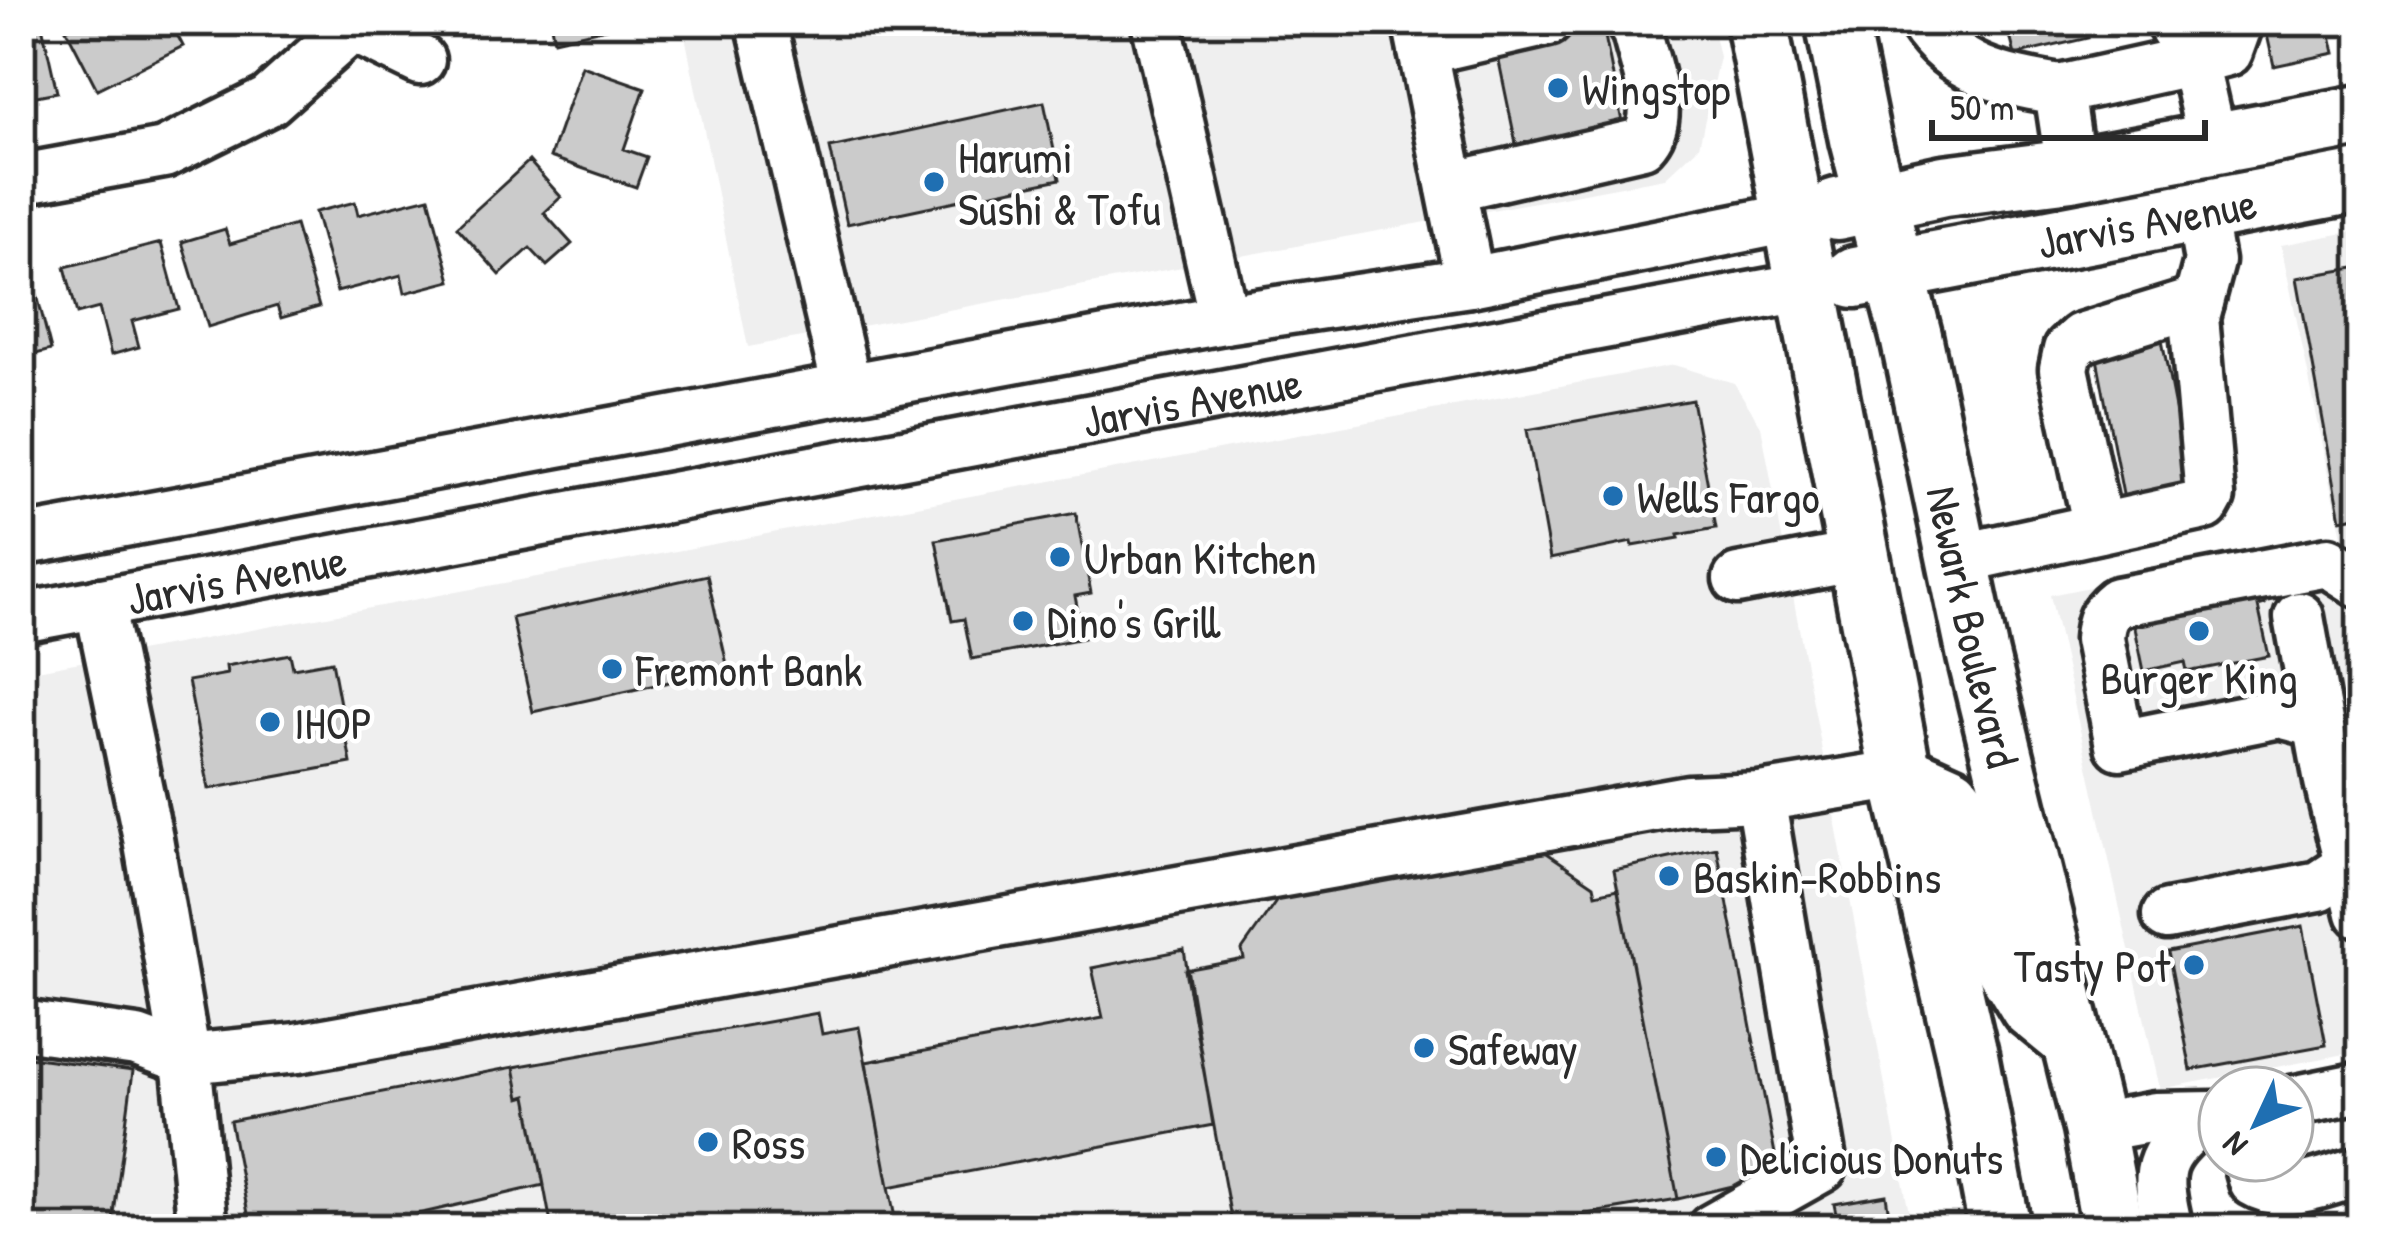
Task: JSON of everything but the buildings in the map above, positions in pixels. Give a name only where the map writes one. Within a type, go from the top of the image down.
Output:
[{"type":"main road","points":[[1756,21],[1901,774],[1965,1048],[2000,1229]]},
{"type":"main road","name":"Newark Boulevard","points":[[1836,21],[2094,1128],[2113,1229]]},
{"type":"main road","name":"Jarvis Avenue","points":[[1796,217],[1944,186],[2071,170],[2361,116]]},
{"type":"main road","name":"Jarvis Avenue","points":[[1808,286],[2361,181]]},
{"type":"main road","points":[[1901,774],[1950,796],[1973,826],[2007,967],[2031,1007],[2073,1041]]},
{"type":"street","points":[[761,21],[847,388]]},
{"type":"street","points":[[1156,21],[1224,319]]},
{"type":"street","points":[[1470,282],[1420,36],[1548,21]]},
{"type":"street","points":[[1451,187],[1642,142],[1655,116],[1637,32],[1630,21]]},
{"type":"street","points":[[1922,21],[1943,48],[1972,69],[1996,79],[2059,91],[2182,41],[2228,51],[2234,21]]},
{"type":"street","points":[[21,179],[164,153],[269,101],[353,24],[420,60]]},
{"type":"street","points":[[2182,41],[2213,144]]},
{"type":"street","points":[[2059,91],[2071,170]]},
{"type":"street","points":[[1958,559],[2205,505],[2210,496],[2194,317],[2210,260],[2200,211]]},
{"type":"street","name":"Jarvis Avenue","points":[[21,541],[1224,319],[1470,282],[1796,217]]},
{"type":"street","name":"Jarvis Avenue","points":[[21,618],[1808,286]]},
{"type":"street","points":[[2098,528],[2064,369],[2068,350],[2081,338],[2198,302]]},
{"type":"street","points":[[1738,579],[1859,556]]},
{"type":"street","points":[[2318,723],[2280,713],[2120,745],[2098,640],[2107,610],[2117,602],[2328,562],[2361,583]]},
{"type":"street","points":[[99,604],[148,838],[186,1059],[203,1229]]},
{"type":"street","points":[[2299,617],[2361,913]]},
{"type":"street","points":[[21,1025],[137,1041],[186,1059],[297,1048],[1688,800],[1760,797],[1901,774]]},
{"type":"street","points":[[1712,1229],[1822,1166],[1760,797]]},
{"type":"street","points":[[2167,915],[2319,886],[2349,866]]},
{"type":"street","points":[[2316,1096],[2361,1087]]},
{"type":"street","points":[[2094,1128],[2155,1117],[2196,1117]]},
{"type":"street","points":[[2168,1229],[2161,1197],[2162,1164],[2168,1148],[2196,1128]]},
{"type":"street","points":[[2316,1182],[2361,1171]]},
{"type":"street","points":[[2257,1184],[2285,1190],[2309,1184]]},
{"type":"shaded area","points":[[682,21],[1711,21],[1719,57],[1699,146],[1665,178],[748,347]]},
{"type":"shaded area","points":[[2361,230],[2361,1051],[2292,1064],[2196,1064],[2196,1082],[2160,1089],[2050,595],[2342,536],[2281,245]]},
{"type":"shaded area","points":[[1674,365],[1734,383],[1761,426],[1912,1229],[21,1229],[21,673]]},
{"type":"place","name":"Wingstop","points":[[1558,88]]},
{"type":"place","name":"Harumi Sushi & Tofu","points":[[934,182]]},
{"type":"place","name":"Wells Fargo","points":[[1613,496]]},
{"type":"place","name":"Urban Kitchen","points":[[1060,557]]},
{"type":"place","name":"Dino's Grill","points":[[1023,621]]},
{"type":"place","name":"Burger King","points":[[2199,631]]},
{"type":"place","name":"Fremont Bank","points":[[612,669]]},
{"type":"place","name":"IHOP","points":[[270,722]]},
{"type":"place","name":"Baskin-Robbins","points":[[1669,876]]},
{"type":"place","name":"Tasty Pot","points":[[2194,965]]},
{"type":"place","name":"Safeway","points":[[1424,1048]]},
{"type":"place","name":"Ross","points":[[708,1142]]},
{"type":"place","name":"Delicious Donuts","points":[[1716,1157]]}]
